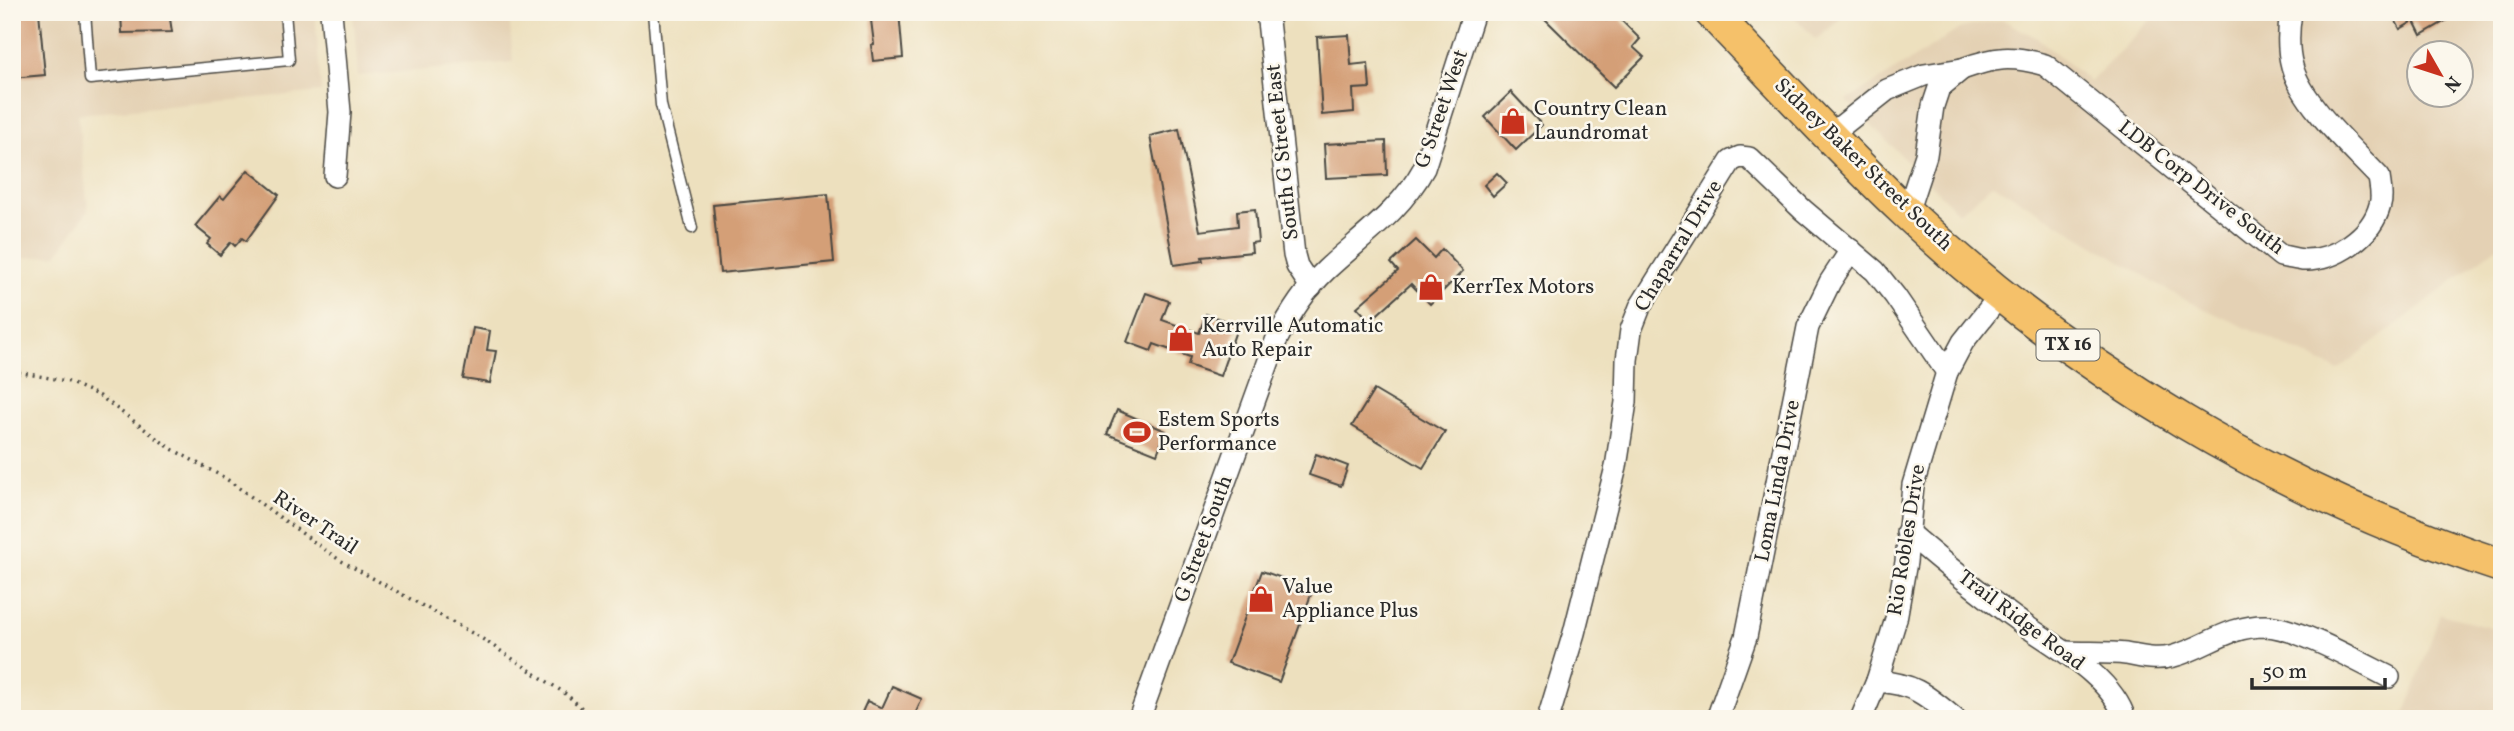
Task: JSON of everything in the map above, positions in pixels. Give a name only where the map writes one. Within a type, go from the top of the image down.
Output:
[{"type":"main road","name":"Sidney Baker Street South","points":[[1711,12],[1907,213],[2001,294],[2081,354],[2203,433],[2300,485],[2443,547],[2502,566]]},
{"type":"street","points":[[331,12],[340,112],[335,176]]},
{"type":"street","name":"South G Street East","points":[[1267,12],[1294,255],[1297,266],[1311,287]]},
{"type":"street","name":"G Street West","points":[[1311,287],[1324,272],[1395,210],[1417,181],[1424,168],[1474,12]]},
{"type":"street","name":"LDB Corp Drive South","points":[[1830,135],[1887,90],[1924,75],[1962,69],[1989,59],[2011,57],[2045,65],[2281,256],[2305,260],[2328,256],[2348,247],[2374,219],[2381,204],[2379,177],[2307,99],[2292,69],[2288,46],[2291,12]]},
{"type":"street","name":"LDB Corp Drive South","points":[[1907,213],[1926,155],[1933,106],[1939,89],[1962,69]]},
{"type":"street","name":"Chaparral Drive","points":[[1548,719],[1588,579],[1616,467],[1626,402],[1631,330],[1640,307],[1731,161],[1740,157],[1749,158],[1803,210],[1875,271],[1947,372]]},
{"type":"street","name":"Loma Linda Drive","points":[[1717,719],[1746,637],[1808,327],[1819,302],[1851,250]]},
{"type":"street","name":"G Street South","points":[[1139,719],[1276,341],[1287,318],[1311,287]]},
{"type":"street","name":"Rio Robles Drive","points":[[1861,719],[1877,681],[1901,597],[1907,532],[1919,459],[1947,372],[1963,342],[2001,294]]},
{"type":"street","name":"Trail Ridge Road","points":[[1907,532],[2013,617],[2067,652],[2113,696],[2125,719]]},
{"type":"street","points":[[2067,652],[2124,654],[2152,660],[2175,656],[2220,635],[2243,628],[2266,626],[2291,631],[2389,677]]},
{"type":"street","points":[[1877,681],[1909,685],[1955,719]]},
{"type":"lane","points":[[85,12],[90,79],[289,60],[285,12]]},
{"type":"lane","points":[[653,12],[661,106],[692,228]]},
{"type":"path","name":"River Trail","points":[[12,371],[66,381],[94,393],[170,448],[225,478],[338,559],[481,638],[557,688],[594,719]]},
{"type":"shaded area","points":[[12,12],[315,12],[321,92],[78,114],[88,210],[57,255],[12,259]]},
{"type":"shaded area","points":[[353,12],[509,12],[513,62],[358,76]]},
{"type":"shaded area","points":[[1164,12],[1232,12],[1165,20]]},
{"type":"shaded area","points":[[1790,12],[1848,12],[1816,40]]},
{"type":"shaded area","points":[[2158,12],[2502,12],[2502,243],[2338,370],[2183,299],[1993,184],[1959,213],[1847,101],[1961,28],[2003,20],[2039,39],[2090,82]]},
{"type":"shaded area","points":[[2440,614],[2502,630],[2502,719],[2394,719],[2406,712]]},
{"type":"building","points":[[12,12],[39,12],[45,75],[12,78]]},
{"type":"building","points":[[121,12],[169,12],[172,32],[122,33]]},
{"type":"building","points":[[870,12],[899,12],[903,58],[873,61]]},
{"type":"building","points":[[1538,12],[1598,12],[1606,20],[1613,12],[1640,39],[1633,47],[1644,57],[1614,87]]},
{"type":"building","points":[[2391,12],[2461,12],[2421,35],[2414,21],[2400,29]]},
{"type":"building","points":[[1349,35],[1351,65],[1368,63],[1370,88],[1353,89],[1354,112],[1322,115],[1317,37]]},
{"type":"building","name":"Country Clean Laundromat","points":[[1511,92],[1542,125],[1516,150],[1485,117]]},
{"type":"building","points":[[1179,129],[1200,231],[1238,226],[1237,211],[1255,209],[1258,242],[1251,243],[1252,252],[1202,257],[1203,261],[1174,265],[1150,136]]},
{"type":"building","points":[[1386,141],[1387,175],[1326,178],[1324,144]]},
{"type":"building","points":[[248,170],[279,195],[246,241],[242,238],[235,246],[231,242],[220,255],[207,244],[211,239],[195,226],[220,196],[224,199]]},
{"type":"building","points":[[1497,173],[1507,183],[1493,196],[1484,185]]},
{"type":"building","points":[[828,194],[834,262],[720,273],[713,205]]},
{"type":"building","name":"KerrTex Motors","points":[[1416,240],[1434,258],[1442,249],[1463,271],[1430,304],[1411,284],[1370,321],[1357,307],[1398,271],[1391,263]]},
{"type":"building","name":"Kerrville Automatic Auto Repair","points":[[1146,293],[1169,301],[1162,320],[1199,333],[1206,314],[1238,325],[1220,376],[1188,365],[1190,357],[1154,344],[1151,351],[1127,342]]},
{"type":"building","points":[[473,328],[490,331],[487,350],[496,351],[490,383],[463,379]]},
{"type":"building","points":[[1374,390],[1445,432],[1423,468],[1352,426]]},
{"type":"building","name":"Estem Sports Performance","points":[[1117,410],[1166,431],[1157,454],[1107,434]]},
{"type":"building","points":[[1316,454],[1348,466],[1341,486],[1309,475]]},
{"type":"building","points":[[1262,571],[1313,589],[1279,682],[1228,663]]},
{"type":"building","points":[[892,686],[922,699],[913,719],[859,719],[867,701],[882,708]]},
{"type":"place","name":"Country Clean Laundromat","points":[[1513,121]]},
{"type":"place","name":"KerrTex Motors","points":[[1431,287]]},
{"type":"place","name":"Kerrville Automatic Auto Repair","points":[[1181,338]]},
{"type":"place","name":"Estem Sports Performance","points":[[1137,432]]},
{"type":"place","name":"Value Appliance Plus","points":[[1261,599]]}]
